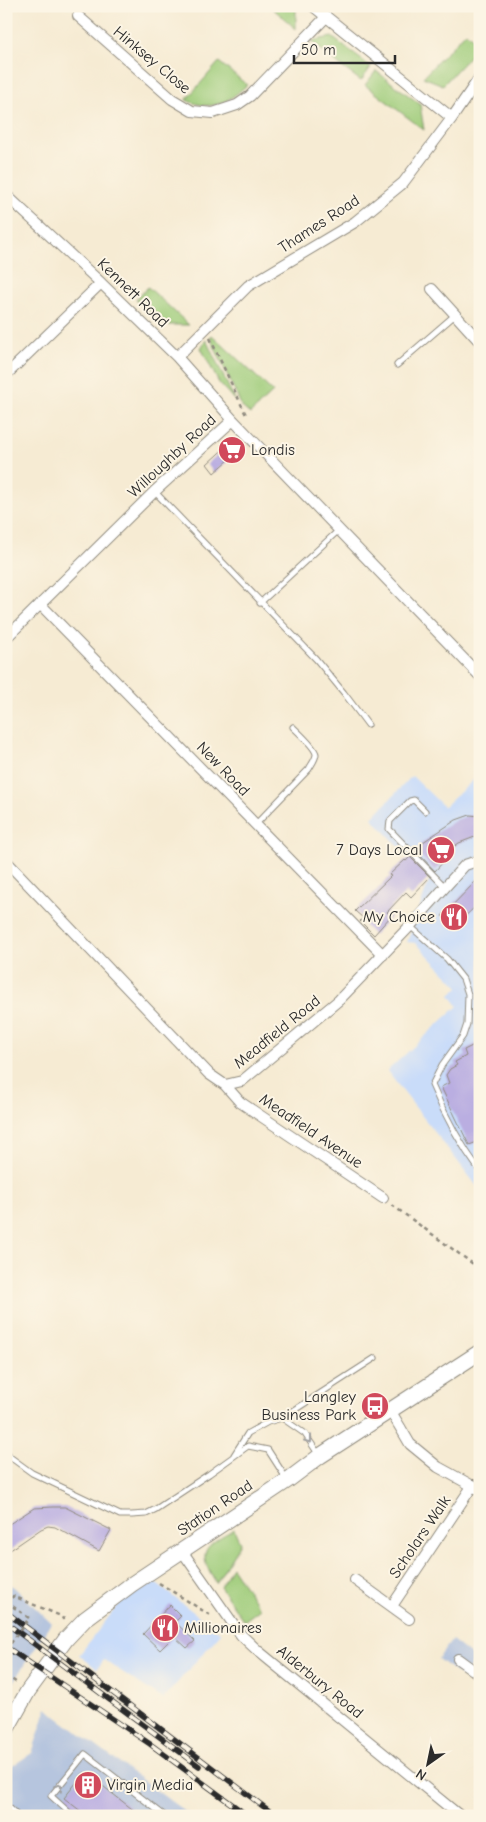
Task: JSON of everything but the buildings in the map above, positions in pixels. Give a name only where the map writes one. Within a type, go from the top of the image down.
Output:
[{"type":"main road","name":"Station Road","points":[[6,1730],[28,1691],[66,1639],[85,1619],[132,1584],[288,1480],[320,1456],[480,1352]]},
{"type":"street","points":[[313,6],[452,118]]},
{"type":"street","name":"Hinksey Close","points":[[78,16],[172,99],[192,110],[213,113],[237,105],[250,96],[326,17]]},
{"type":"street","name":"Thames Road","points":[[177,357],[248,286],[355,222],[402,183],[452,118],[480,77]]},
{"type":"street","name":"Kennett Road","points":[[6,195],[102,283],[177,357],[234,420]]},
{"type":"street","points":[[6,375],[102,283]]},
{"type":"street","points":[[432,289],[480,342]]},
{"type":"street","name":"Willoughby Road","points":[[6,638],[154,492],[234,420],[480,676]]},
{"type":"street","name":"New Road","points":[[40,604],[383,955]]},
{"type":"street","name":"Meadfield Road","points":[[6,861],[208,1074],[226,1084],[242,1081],[339,1000],[465,865],[480,860]]},
{"type":"street","name":"Meadfield Avenue","points":[[226,1084],[240,1102],[383,1198]]},
{"type":"street","name":"Scholars Walk","points":[[390,1410],[410,1444],[438,1467],[476,1488],[392,1606]]},
{"type":"street","name":"Alderbury Road","points":[[182,1551],[241,1635],[460,1816]]},
{"type":"street","points":[[355,1580],[410,1619]]},
{"type":"street","points":[[458,1659],[480,1675]]},
{"type":"street","points":[[6,1808],[14,1816]]},
{"type":"lane","points":[[397,365],[456,314]]},
{"type":"lane","points":[[154,492],[316,659],[368,725]]},
{"type":"lane","points":[[260,602],[340,529]]},
{"type":"lane","points":[[256,824],[309,769],[314,760],[316,754],[314,750],[292,726]]},
{"type":"lane","points":[[425,811],[414,800],[410,800],[390,821],[390,829],[445,887]]},
{"type":"lane","points":[[410,926],[447,959],[463,979],[468,994],[467,1024],[463,1036],[442,1065],[432,1085],[443,1113],[459,1141],[480,1171]]},
{"type":"lane","points":[[233,1457],[248,1433],[268,1422],[282,1418],[375,1358]]},
{"type":"lane","points":[[282,1418],[305,1434],[320,1456]]},
{"type":"lane","points":[[6,1451],[10,1457],[32,1473],[120,1514],[146,1514],[156,1509],[248,1446],[268,1450],[288,1480]]},
{"type":"lane","points":[[73,1816],[51,1796],[85,1754],[165,1816]]},
{"type":"path","points":[[206,328],[249,422]]},
{"type":"path","points":[[383,1198],[394,1208],[480,1268]]},
{"type":"path","points":[[156,1581],[213,1617]]},
{"type":"path","points":[[6,1650],[29,1618],[8,1603],[14,1596],[61,1616],[63,1619]]},
{"type":"path","points":[[6,1637],[12,1642]]},
{"type":"path","points":[[6,1675],[18,1684]]},
{"type":"shaded area","points":[[480,774],[480,1190],[387,1071],[458,1006],[450,995],[459,987],[416,943],[407,942],[430,879],[372,818],[412,776],[444,807]]},
{"type":"shaded area","points":[[154,1582],[221,1633],[163,1699],[104,1660],[97,1669],[79,1655],[122,1600]]},
{"type":"shaded area","points":[[6,1583],[14,1587],[51,1623],[6,1693]]},
{"type":"shaded area","points":[[452,1640],[476,1659],[462,1677],[438,1659]]},
{"type":"shaded area","points":[[47,1708],[191,1816],[6,1816],[6,1770],[32,1753]]},
{"type":"green space","points":[[270,6],[293,6],[296,9],[296,29]]},
{"type":"green space","points":[[466,32],[480,45],[443,85],[423,77]]},
{"type":"green space","points":[[332,37],[371,67],[361,81],[311,41]]},
{"type":"green space","points":[[219,62],[247,85],[233,97],[219,104],[204,105],[186,100]]},
{"type":"green space","points":[[376,71],[420,104],[424,130],[365,85]]},
{"type":"green space","points":[[148,287],[189,325],[164,325],[136,300]]},
{"type":"green space","points":[[212,335],[273,392],[250,414],[242,407],[210,337]]},
{"type":"green space","points":[[206,340],[236,402],[219,383],[201,348]]},
{"type":"green space","points":[[234,1529],[240,1543],[216,1583],[206,1564],[205,1553],[215,1540]]},
{"type":"green space","points":[[232,1567],[260,1609],[244,1621],[220,1587]]},
{"type":"railway","points":[[6,1612],[276,1816]]},
{"type":"railway","points":[[6,1623],[199,1766]]},
{"type":"railway","points":[[6,1647],[150,1744],[248,1816]]},
{"type":"place","name":"Londis","points":[[232,450]]},
{"type":"place","name":"7 Days Local","points":[[441,850]]},
{"type":"place","name":"My Choice","points":[[454,917]]},
{"type":"place","name":"Langley Business Park","points":[[375,1406]]},
{"type":"place","name":"Millionaires","points":[[165,1628]]},
{"type":"place","name":"Virgin Media","points":[[88,1785]]}]
